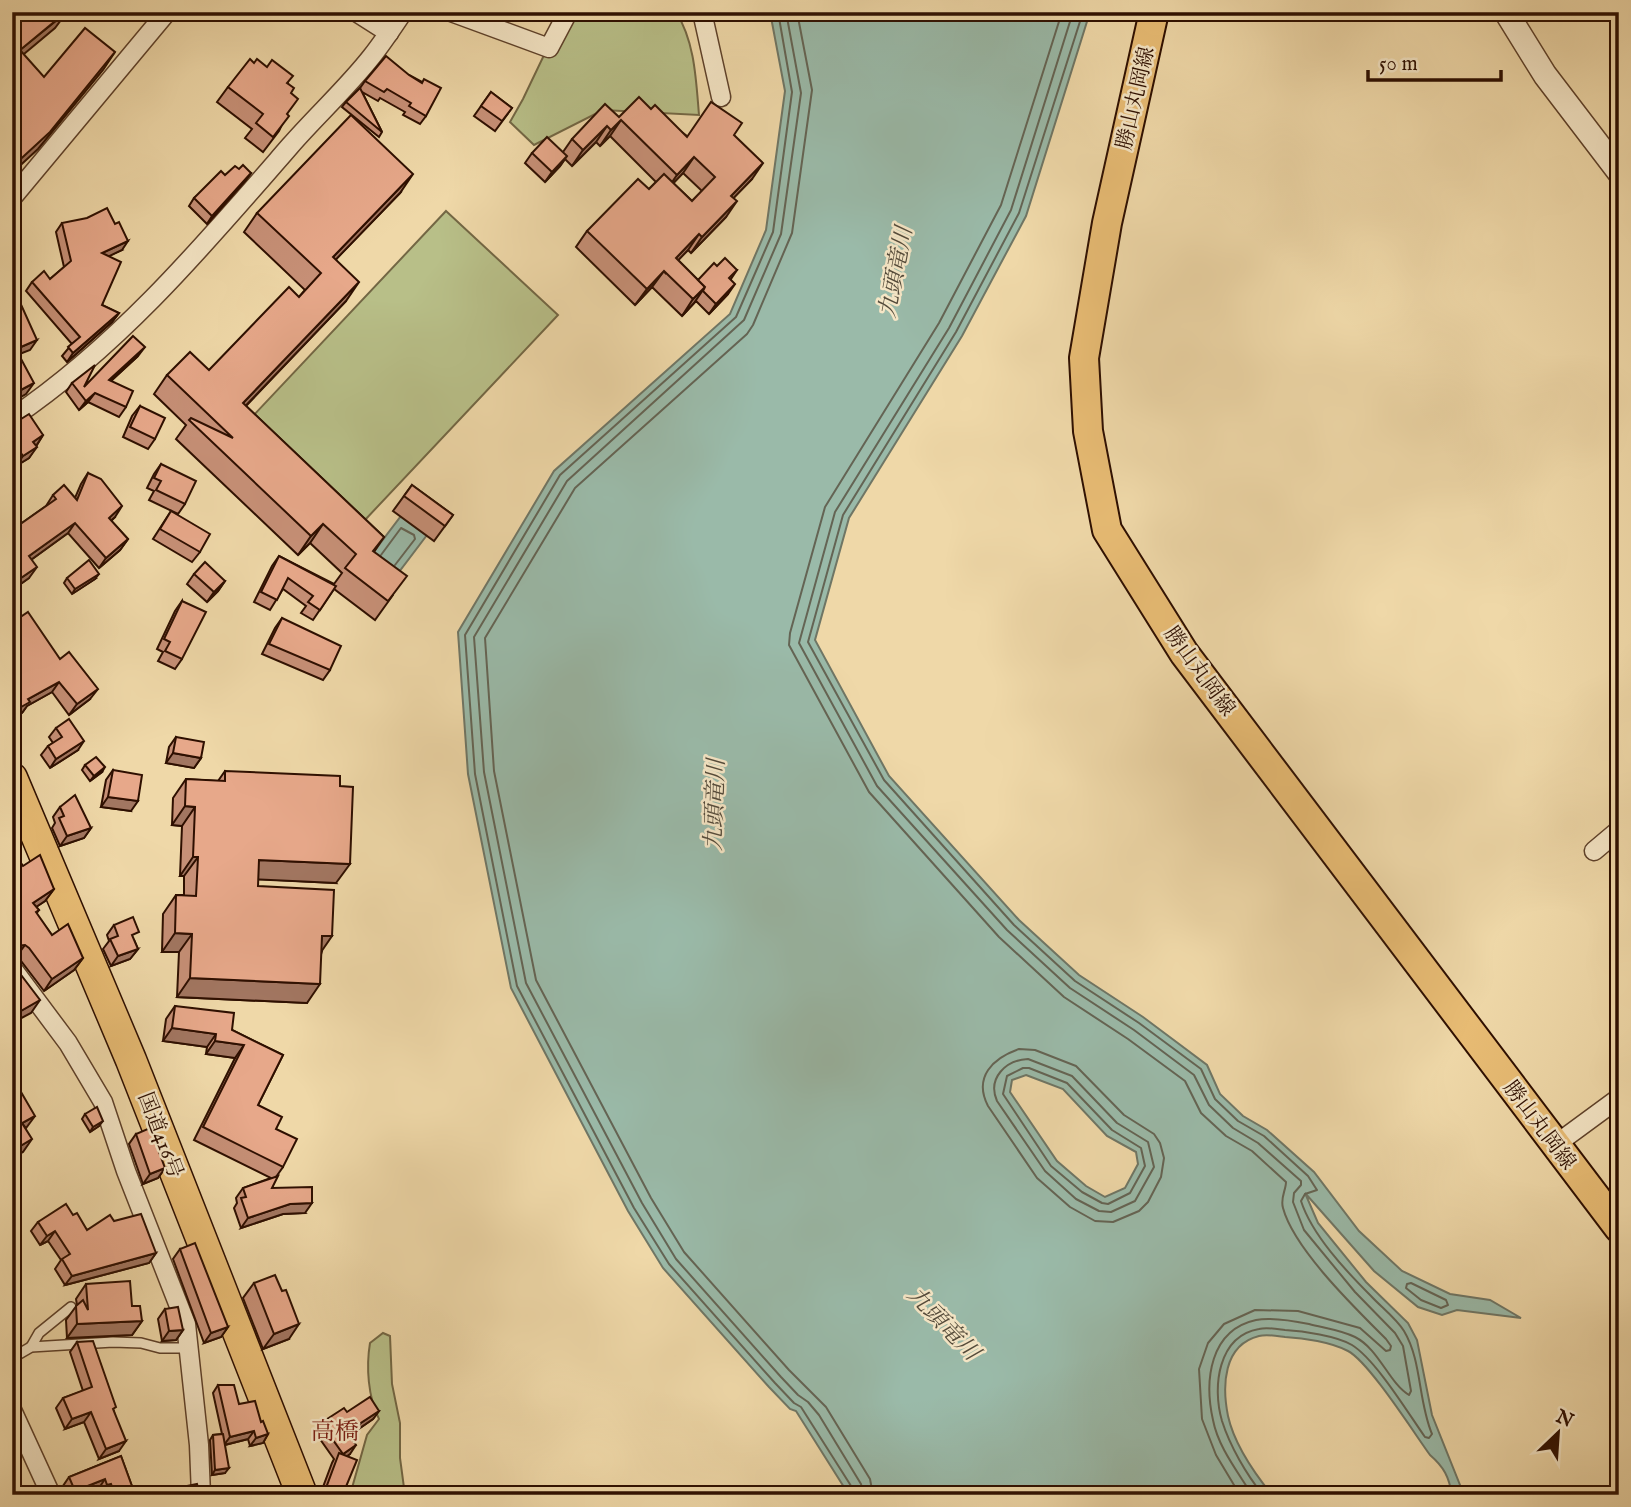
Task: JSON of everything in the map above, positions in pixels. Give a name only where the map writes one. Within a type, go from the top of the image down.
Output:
[{"type":"highway","name":"国道416号","points":[[12,778],[131,1060],[302,1495]]},
{"type":"main road","name":"勝山丸岡線","points":[[1154,12],[1107,223],[1084,358],[1088,431],[1107,530],[1184,653],[1619,1228]]},
{"type":"street","points":[[12,198],[167,12]]},
{"type":"street","points":[[356,12],[389,33]]},
{"type":"street","points":[[12,418],[81,367],[169,281],[371,58],[403,12]]},
{"type":"street","points":[[451,12],[550,48],[568,12]]},
{"type":"street","points":[[702,12],[721,97]]},
{"type":"street","points":[[1506,12],[1545,75],[1619,172]]},
{"type":"street","points":[[1594,851],[1619,830]]},
{"type":"street","points":[[15,977],[68,1043],[103,1102],[125,1171],[186,1324],[199,1445],[201,1495]]},
{"type":"street","points":[[1555,1145],[1619,1098]]},
{"type":"street","points":[[12,1410],[51,1495]]},
{"type":"lane","points":[[31,1347],[39,1333],[71,1307]]},
{"type":"lane","points":[[12,1358],[31,1347],[113,1342],[141,1343],[160,1348],[188,1348]]},
{"type":"green space","points":[[572,12],[676,12],[691,49],[699,115],[603,110],[534,145],[510,122],[545,53]]},
{"type":"green space","points":[[446,211],[558,315],[364,521],[252,417]]},
{"type":"green space","points":[[383,1333],[390,1336],[392,1384],[400,1423],[400,1458],[405,1495],[350,1495],[367,1435],[379,1419],[370,1392],[368,1362],[370,1343]]},
{"type":"water","name":"九頭竜川","points":[[770,12],[1090,12],[1026,216],[962,336],[849,518],[815,640],[889,776],[1019,920],[1079,975],[1143,1017],[1207,1065],[1220,1094],[1243,1116],[1267,1130],[1314,1172],[1359,1231],[1402,1271],[1450,1294],[1490,1300],[1521,1318],[1457,1310],[1442,1315],[1418,1307],[1374,1271],[1305,1193],[1318,1223],[1366,1282],[1408,1323],[1417,1340],[1432,1415],[1464,1495],[1452,1495],[1442,1468],[1379,1383],[1357,1358],[1348,1351],[1326,1343],[1265,1335],[1247,1341],[1238,1348],[1228,1368],[1225,1392],[1228,1416],[1235,1437],[1252,1468],[1272,1495],[849,1495],[796,1411],[790,1409],[769,1387],[663,1268],[628,1211],[511,988],[468,774],[458,632],[554,471],[730,314],[766,230],[785,91]],"holes":[[[1026,1075],[1063,1089],[1107,1136],[1136,1152],[1138,1164],[1125,1188],[1105,1197],[1086,1186],[1057,1161],[1010,1092],[1012,1080]]]},
{"type":"water","points":[[401,516],[427,535],[386,589],[360,570]]},
{"type":"building","points":[[12,12],[66,12],[20,50],[44,77],[85,28],[115,52],[50,132],[12,167]]},
{"type":"building","points":[[386,56],[422,83],[424,79],[441,88],[426,116],[409,106],[411,103],[387,89],[384,92],[365,81]]},
{"type":"building","points":[[250,59],[254,63],[257,59],[267,67],[272,60],[293,76],[287,83],[294,88],[291,93],[298,99],[273,137],[256,123],[263,114],[228,87]]},
{"type":"building","points":[[360,88],[382,132],[346,102]]},
{"type":"building","points":[[491,92],[512,108],[502,121],[481,106]]},
{"type":"building","points":[[639,97],[651,109],[655,105],[687,137],[711,102],[742,123],[734,135],[763,163],[731,196],[737,201],[702,237],[699,234],[676,258],[705,287],[693,299],[664,271],[647,289],[587,231],[638,179],[649,189],[664,174],[692,201],[715,177],[694,157],[677,175],[621,120],[611,130],[607,126],[583,150],[572,139],[605,104],[619,117]]},
{"type":"building","points":[[351,115],[413,174],[333,257],[359,282],[243,403],[384,537],[373,551],[407,576],[388,601],[345,568],[356,554],[323,524],[311,536],[189,420],[191,418],[233,438],[167,375],[190,352],[209,370],[289,287],[299,297],[321,273],[257,213]]},
{"type":"building","points":[[547,137],[567,156],[552,172],[532,153]]},
{"type":"building","points":[[243,165],[251,173],[212,216],[194,198],[221,171],[225,175],[235,166],[239,169]]},
{"type":"building","points":[[107,208],[115,224],[119,222],[128,241],[102,253],[121,262],[102,305],[119,313],[73,353],[68,347],[80,337],[32,282],[44,271],[50,279],[71,261],[62,223],[87,218]]},
{"type":"building","points":[[725,258],[737,270],[729,278],[735,284],[716,304],[703,291],[705,287],[698,280],[714,263],[717,266]]},
{"type":"building","points":[[12,289],[37,340],[14,350],[12,345]]},
{"type":"building","points":[[133,336],[145,347],[109,380],[133,391],[126,407],[95,393],[86,401],[72,383],[95,365],[84,387]]},
{"type":"building","points":[[20,357],[34,383],[15,393],[17,395],[12,400],[12,361]]},
{"type":"building","points":[[140,406],[165,418],[155,439],[130,427]]},
{"type":"building","points":[[12,414],[21,419],[29,414],[43,435],[33,442],[37,447],[23,456],[12,440]]},
{"type":"building","points":[[161,464],[196,481],[185,504],[156,490],[161,481],[154,478]]},
{"type":"building","points":[[88,473],[101,479],[122,506],[109,518],[128,539],[106,558],[75,523],[29,556],[37,567],[12,584],[12,530],[56,499],[53,495],[64,485],[77,500]]},
{"type":"building","points":[[412,485],[453,515],[445,526],[404,496]]},
{"type":"building","points":[[171,511],[210,534],[200,552],[160,529]]},
{"type":"building","points":[[279,556],[336,586],[320,610],[308,602],[313,596],[288,578],[277,600],[261,592]]},
{"type":"building","points":[[89,560],[99,574],[75,589],[67,578]]},
{"type":"building","points":[[205,562],[225,581],[214,592],[194,574]]},
{"type":"building","points":[[182,601],[206,612],[182,659],[165,651],[170,642],[164,639]]},
{"type":"building","points":[[28,612],[60,659],[69,652],[98,689],[77,704],[59,682],[28,699],[30,702],[12,712],[12,621]]},
{"type":"building","points":[[282,618],[341,646],[330,670],[269,644]]},
{"type":"building","points":[[69,719],[84,741],[56,759],[48,746],[62,737],[56,728]]},
{"type":"building","points":[[176,737],[204,742],[201,758],[173,753]]},
{"type":"building","points":[[96,757],[105,767],[94,776],[85,765]]},
{"type":"building","points":[[113,770],[142,775],[138,801],[108,797]]},
{"type":"building","points":[[225,771],[340,776],[340,786],[353,787],[350,864],[259,860],[258,886],[334,890],[332,936],[322,936],[320,984],[190,978],[192,934],[175,933],[176,895],[196,896],[198,857],[193,857],[195,807],[185,806],[186,779],[225,781]]},
{"type":"building","points":[[75,795],[91,828],[67,836],[59,818],[64,816],[60,807]]},
{"type":"building","points":[[12,851],[23,866],[40,855],[54,889],[33,903],[39,910],[36,912],[52,935],[68,924],[83,958],[52,979],[25,945],[12,949]]},
{"type":"building","points":[[133,917],[139,932],[132,935],[138,949],[118,956],[110,939],[118,936],[114,925]]},
{"type":"building","points":[[12,963],[40,1000],[12,1016]]},
{"type":"building","points":[[175,1006],[234,1013],[232,1030],[283,1055],[258,1105],[282,1117],[276,1129],[297,1139],[283,1167],[203,1127],[244,1045],[215,1041],[216,1034],[172,1028]]},
{"type":"building","points":[[12,1087],[17,1095],[21,1092],[35,1116],[22,1123],[32,1139],[12,1151]]},
{"type":"building","points":[[97,1107],[103,1121],[93,1127],[85,1114]]},
{"type":"building","points":[[150,1128],[165,1168],[150,1174],[136,1134]]},
{"type":"building","points":[[278,1176],[272,1188],[312,1187],[312,1203],[290,1204],[248,1218],[241,1198],[246,1197],[243,1188]]},
{"type":"building","points":[[66,1204],[73,1215],[77,1213],[87,1230],[110,1215],[114,1221],[141,1214],[156,1253],[72,1276],[62,1259],[70,1254],[55,1231],[47,1236],[38,1222]]},
{"type":"building","points":[[195,1243],[228,1327],[211,1333],[180,1249]]},
{"type":"building","points":[[12,1274],[16,1291],[12,1293]]},
{"type":"building","points":[[275,1275],[282,1291],[286,1290],[299,1324],[274,1334],[254,1283]]},
{"type":"building","points":[[130,1281],[132,1306],[140,1306],[142,1321],[77,1324],[76,1306],[83,1300],[88,1310],[86,1284]]},
{"type":"building","points":[[178,1307],[183,1330],[169,1331],[165,1309]]},
{"type":"building","points":[[93,1341],[116,1407],[113,1409],[126,1441],[106,1449],[91,1412],[72,1419],[63,1398],[92,1387],[77,1342]]},
{"type":"building","points":[[218,1385],[234,1385],[239,1404],[255,1401],[261,1422],[263,1421],[268,1434],[256,1438],[254,1431],[230,1437]]},
{"type":"building","points":[[370,1397],[379,1411],[347,1432],[356,1445],[343,1454],[321,1423],[344,1408],[347,1412]]},
{"type":"building","points":[[223,1434],[229,1468],[215,1470],[213,1435]]},
{"type":"building","points":[[339,1453],[357,1460],[343,1494],[326,1488]]},
{"type":"building","points":[[121,1456],[133,1489],[115,1495],[111,1484],[107,1485],[105,1479],[75,1491],[69,1477]]},
{"type":"building","points":[[197,1484],[200,1495],[159,1495],[158,1492]]},
{"type":"district","name":"高橋","points":[[335,1431]]}]
